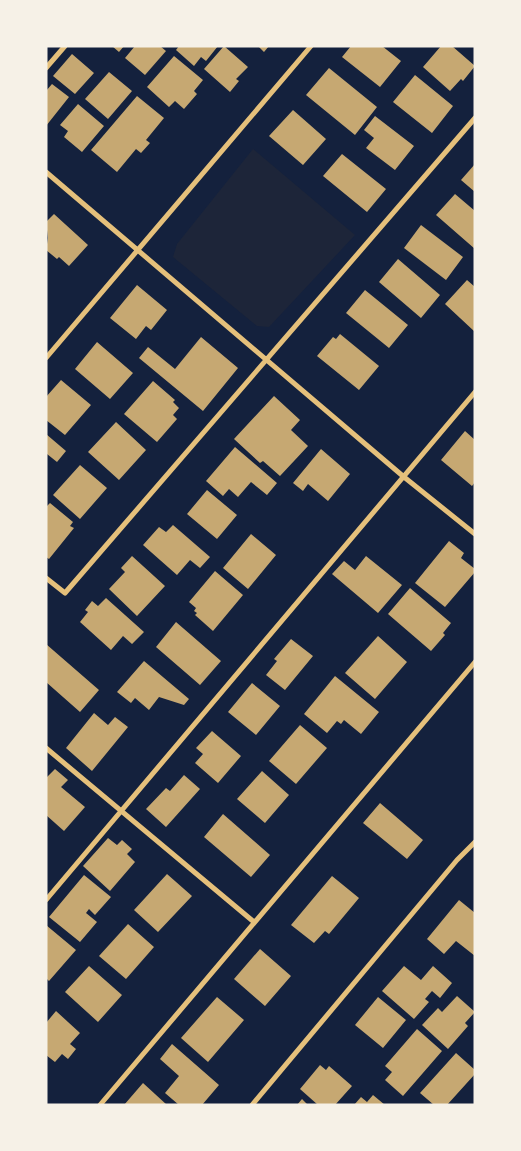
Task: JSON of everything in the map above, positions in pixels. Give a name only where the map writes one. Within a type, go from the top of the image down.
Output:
[{"type":"street","points":[[46,68],[65,46]]},
{"type":"street","points":[[46,358],[311,46]]},
{"type":"street","points":[[46,578],[64,593],[475,118]]},
{"type":"street","points":[[46,172],[404,477],[475,534]]},
{"type":"street","points":[[46,900],[475,392]]},
{"type":"street","points":[[100,1105],[475,662]]},
{"type":"street","points":[[46,748],[254,922]]},
{"type":"street","points":[[252,1105],[457,860],[475,842]]},
{"type":"shaded area","points":[[253,149],[355,235],[269,327],[257,326],[173,257],[177,244]]},
{"type":"building","points":[[112,46],[124,46],[119,52]]},
{"type":"building","points":[[135,46],[160,46],[166,51],[145,75],[125,58]]},
{"type":"building","points":[[179,46],[218,46],[206,61],[201,57],[194,66],[176,50]]},
{"type":"building","points":[[224,46],[248,67],[236,79],[239,81],[230,92],[204,69]]},
{"type":"building","points":[[258,46],[269,46],[264,52]]},
{"type":"building","points":[[351,46],[382,46],[401,61],[380,87],[342,57]]},
{"type":"building","points":[[441,46],[452,46],[475,66],[463,81],[461,79],[450,91],[423,67]]},
{"type":"building","points":[[72,54],[94,73],[75,94],[53,76]]},
{"type":"building","points":[[174,56],[203,80],[194,91],[197,94],[184,109],[175,101],[169,107],[147,87]]},
{"type":"building","points":[[329,68],[377,107],[355,135],[306,95]]},
{"type":"building","points":[[109,72],[132,91],[108,119],[85,99]]},
{"type":"building","points":[[415,75],[453,106],[432,133],[393,102]]},
{"type":"building","points":[[52,84],[69,97],[46,126],[46,91]]},
{"type":"building","points":[[137,96],[164,118],[146,140],[150,143],[141,153],[136,149],[117,172],[91,150]]},
{"type":"building","points":[[78,104],[104,126],[82,152],[64,137],[68,131],[60,125]]},
{"type":"building","points":[[293,110],[326,139],[303,165],[269,136]]},
{"type":"building","points":[[375,116],[414,146],[395,170],[366,148],[374,138],[364,130]]},
{"type":"building","points":[[342,154],[386,189],[367,212],[323,176]]},
{"type":"building","points":[[475,164],[475,192],[461,180]]},
{"type":"building","points":[[455,194],[475,211],[475,249],[436,215]]},
{"type":"building","points":[[54,214],[88,245],[69,266],[59,257],[57,259],[46,250],[48,238],[46,222]]},
{"type":"building","points":[[421,225],[463,257],[446,280],[404,248]]},
{"type":"building","points":[[398,259],[440,295],[421,318],[379,282]]},
{"type":"building","points":[[467,280],[475,287],[475,332],[445,304]]},
{"type":"building","points":[[137,285],[167,310],[151,330],[146,326],[136,339],[110,318]]},
{"type":"building","points":[[365,290],[408,325],[389,348],[346,313]]},
{"type":"building","points":[[340,334],[379,366],[359,390],[317,356],[333,337],[336,339]]},
{"type":"building","points":[[201,337],[238,368],[203,411],[139,358],[148,347],[175,369]]},
{"type":"building","points":[[97,342],[133,373],[110,399],[75,369]]},
{"type":"building","points":[[61,380],[91,405],[65,435],[46,420],[46,397]]},
{"type":"building","points":[[153,381],[175,400],[173,402],[179,408],[173,415],[177,419],[157,442],[124,414]]},
{"type":"building","points":[[274,396],[300,420],[291,430],[308,446],[280,476],[263,461],[260,463],[234,439]]},
{"type":"building","points":[[116,422],[146,450],[119,480],[88,452]]},
{"type":"building","points":[[465,431],[475,440],[475,482],[472,486],[441,460]]},
{"type":"building","points":[[46,434],[66,451],[57,462],[46,455]]},
{"type":"building","points":[[235,447],[277,483],[267,495],[251,482],[238,497],[229,489],[223,496],[206,481]]},
{"type":"building","points":[[321,449],[350,474],[328,501],[308,484],[303,491],[293,483]]},
{"type":"building","points":[[80,465],[107,488],[80,519],[53,495]]},
{"type":"building","points":[[207,490],[237,515],[217,539],[187,514]]},
{"type":"building","points":[[50,503],[73,522],[70,526],[74,528],[49,559],[46,557],[46,507]]},
{"type":"building","points":[[173,525],[210,557],[200,568],[190,560],[177,575],[143,545],[159,527],[166,532]]},
{"type":"building","points":[[251,534],[276,555],[248,589],[223,568]]},
{"type":"building","points":[[449,541],[464,553],[461,558],[475,569],[475,572],[445,607],[415,583]]},
{"type":"building","points":[[132,556],[165,586],[137,616],[109,589],[125,572],[121,568]]},
{"type":"building","points":[[366,556],[402,585],[378,613],[332,574],[344,561],[355,570]]},
{"type":"building","points":[[215,571],[243,595],[213,631],[195,615],[197,613],[194,611],[196,608],[189,602]]},
{"type":"building","points":[[410,588],[451,623],[443,633],[445,635],[431,651],[388,614]]},
{"type":"building","points":[[106,598],[144,632],[132,644],[123,636],[111,650],[80,622],[88,612],[85,610],[92,601],[98,606]]},
{"type":"building","points":[[176,622],[221,661],[200,685],[156,647]]},
{"type":"building","points":[[378,636],[407,662],[375,699],[345,673]]},
{"type":"building","points":[[291,639],[313,656],[285,690],[266,675],[277,661],[274,659]]},
{"type":"building","points":[[46,644],[99,690],[80,712],[46,682]]},
{"type":"building","points":[[144,661],[189,699],[184,705],[159,697],[149,710],[135,698],[131,703],[117,692]]},
{"type":"building","points":[[335,676],[379,712],[361,734],[344,720],[341,724],[337,721],[327,733],[304,714]]},
{"type":"building","points":[[252,683],[280,706],[256,735],[228,712]]},
{"type":"building","points":[[94,713],[108,725],[115,717],[128,727],[92,771],[66,748]]},
{"type":"building","points":[[300,725],[327,748],[296,784],[269,761]]},
{"type":"building","points":[[212,731],[241,756],[218,783],[195,763],[203,754],[196,748]]},
{"type":"building","points":[[55,769],[68,780],[61,787],[85,807],[64,831],[46,815],[46,778]]},
{"type":"building","points":[[262,771],[289,795],[265,823],[237,799]]},
{"type":"building","points":[[184,775],[200,789],[166,827],[146,809],[166,788],[170,791]]},
{"type":"building","points":[[380,803],[423,840],[407,859],[363,823]]},
{"type":"building","points":[[223,814],[270,855],[251,877],[204,837]]},
{"type":"building","points":[[108,838],[117,845],[122,840],[132,849],[127,854],[135,862],[110,891],[83,866]]},
{"type":"building","points":[[167,874],[192,896],[158,932],[134,910]]},
{"type":"building","points":[[84,875],[111,897],[95,915],[89,909],[86,913],[97,922],[80,942],[49,917]]},
{"type":"building","points":[[332,876],[359,898],[329,934],[325,931],[314,943],[291,925]]},
{"type":"building","points":[[459,900],[475,913],[475,956],[456,941],[444,954],[427,939]]},
{"type":"building","points":[[128,924],[154,947],[126,979],[99,956]]},
{"type":"building","points":[[46,925],[76,950],[49,981],[46,978]]},
{"type":"building","points":[[260,949],[291,976],[265,1006],[234,979]]},
{"type":"building","points":[[89,966],[122,995],[98,1022],[65,992]]},
{"type":"building","points":[[404,966],[421,980],[433,966],[452,983],[440,998],[432,991],[425,999],[429,1002],[414,1019],[382,991]]},
{"type":"building","points":[[457,996],[475,1012],[465,1023],[468,1026],[448,1049],[422,1025],[438,1008],[442,1012]]},
{"type":"building","points":[[217,997],[244,1020],[208,1062],[181,1038]]},
{"type":"building","points":[[378,997],[406,1020],[383,1048],[355,1025]]},
{"type":"building","points":[[56,1011],[80,1033],[70,1044],[76,1049],[68,1059],[62,1054],[55,1062],[46,1055],[46,1023]]},
{"type":"building","points":[[417,1029],[442,1051],[403,1096],[385,1080],[392,1072],[385,1066]]},
{"type":"building","points":[[172,1044],[219,1085],[202,1105],[179,1105],[165,1093],[179,1076],[160,1059]]},
{"type":"building","points":[[456,1053],[475,1070],[475,1074],[447,1105],[434,1105],[420,1093]]},
{"type":"building","points":[[320,1065],[326,1070],[329,1066],[352,1086],[335,1105],[318,1105],[300,1089]]},
{"type":"building","points":[[143,1083],[167,1105],[124,1105]]},
{"type":"building","points":[[373,1095],[385,1105],[354,1105],[361,1097],[367,1102]]},
{"type":"building","points":[[302,1099],[308,1105],[297,1105]]}]
